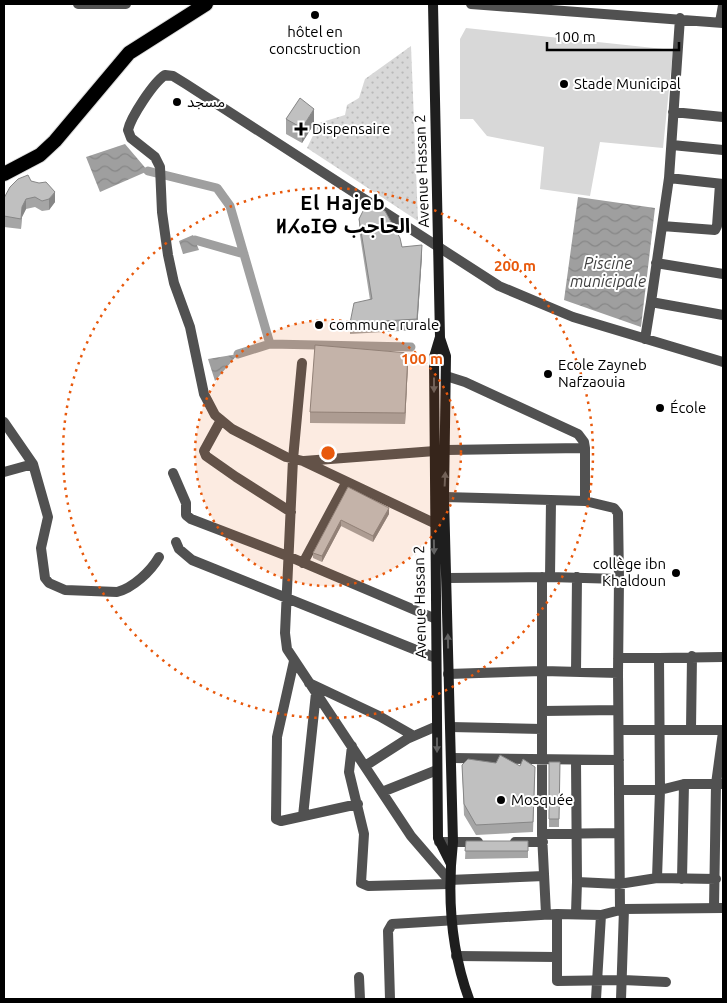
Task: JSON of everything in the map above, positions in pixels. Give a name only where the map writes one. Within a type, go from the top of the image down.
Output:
[{"type":"highway","points":[[4,165],[32,150],[46,137],[122,48],[190,4]]},
{"type":"highway","points":[[4,174],[40,154],[55,141],[129,53],[206,4]]},
{"type":"main road","name":"Avenue Hassan 2","points":[[433,4],[440,337],[446,356],[444,497],[454,842],[449,882],[450,919],[456,956],[469,999]]},
{"type":"main road","name":"Avenue Hassan 2","points":[[440,337],[434,357],[438,826],[439,842],[451,864]]},
{"type":"main road","points":[[438,826],[453,824]]},
{"type":"street","points":[[78,4],[126,4]]},
{"type":"street","points":[[471,4],[593,8],[722,22],[723,5]]},
{"type":"street","points":[[645,339],[669,178],[680,18]]},
{"type":"street","points":[[434,523],[251,439],[221,420],[211,409],[204,394],[190,327],[172,275],[162,212],[160,167],[155,157],[131,138],[128,130],[130,121],[157,82],[165,75],[169,75],[374,203],[439,248],[499,286],[541,305],[723,362]]},
{"type":"street","points":[[673,112],[723,117]]},
{"type":"street","points":[[672,145],[723,150]]},
{"type":"street","points":[[662,226],[714,230],[717,226],[722,184],[669,178]]},
{"type":"street","points":[[656,263],[723,274]]},
{"type":"street","points":[[651,302],[723,315]]},
{"type":"street","points":[[302,362],[298,460],[291,512],[285,642],[294,662],[411,836],[449,882]]},
{"type":"street","points":[[446,376],[566,427],[581,438],[585,448],[585,501]]},
{"type":"street","points":[[221,420],[205,448],[206,456],[291,512]]},
{"type":"street","points":[[4,422],[33,464],[48,517],[41,548],[43,574],[49,583],[65,590],[120,592],[153,568],[159,557]]},
{"type":"street","points":[[446,450],[585,448]]},
{"type":"street","points":[[298,460],[435,451]]},
{"type":"street","points":[[4,472],[33,464]]},
{"type":"street","points":[[173,473],[186,503],[188,518],[290,557],[436,619]]},
{"type":"street","points":[[303,563],[346,483]]},
{"type":"street","points":[[444,497],[585,501],[612,507],[618,513],[620,833],[618,884],[622,909],[623,980],[621,999]]},
{"type":"street","points":[[546,914],[542,729],[546,577],[551,501]]},
{"type":"street","points":[[176,542],[178,549],[192,560],[436,658]]},
{"type":"street","points":[[447,578],[577,577],[619,579]]},
{"type":"street","points":[[576,672],[577,577]]},
{"type":"street","points":[[691,730],[692,656]]},
{"type":"street","points":[[618,658],[723,657]]},
{"type":"street","points":[[657,878],[660,790],[659,658]]},
{"type":"street","points":[[294,662],[277,737],[275,814],[279,821],[358,804]]},
{"type":"street","points":[[448,674],[618,673]]},
{"type":"street","points":[[309,682],[379,716],[414,736]]},
{"type":"street","points":[[303,816],[316,694]]},
{"type":"street","points":[[543,711],[618,710]]},
{"type":"street","points":[[365,766],[414,736],[437,726]]},
{"type":"street","points":[[450,727],[542,729]]},
{"type":"street","points":[[390,999],[389,926],[396,923],[546,914],[601,914],[622,909],[719,908],[716,878],[723,731],[618,730]]},
{"type":"street","points":[[352,746],[349,772],[364,834],[360,882],[362,885],[544,876]]},
{"type":"street","points":[[452,758],[543,761],[619,760]]},
{"type":"street","points":[[576,761],[576,913]]},
{"type":"street","points":[[382,792],[437,770]]},
{"type":"street","points":[[619,790],[660,790],[684,784],[720,784]]},
{"type":"street","points":[[682,879],[684,784]]},
{"type":"street","points":[[439,842],[498,842],[577,834],[620,833]]},
{"type":"street","points":[[576,882],[618,884],[657,878],[716,878]]},
{"type":"street","points":[[557,914],[557,981],[596,982],[623,980],[666,982]]},
{"type":"street","points":[[596,999],[601,914]]},
{"type":"street","points":[[456,956],[556,957]]},
{"type":"street","points":[[359,977],[360,999]]},
{"type":"shaded area","name":"Stade Municipal","points":[[466,28],[673,50],[663,148],[600,142],[590,196],[540,189],[544,147],[487,136],[473,119],[460,119],[460,39]]},
{"type":"shaded area","points":[[411,46],[418,221],[307,148],[319,123],[345,115],[347,105],[359,98],[365,79]]},
{"type":"water","points":[[125,144],[148,171],[100,192],[86,157]]},
{"type":"water","name":"Piscine municipale","points":[[578,197],[655,208],[641,327],[564,300]]},
{"type":"water","points":[[193,235],[199,250],[183,254],[179,241]]},
{"type":"water","points":[[238,354],[215,381],[208,359]]},
{"type":"building","points":[[300,98],[314,109],[302,128],[286,119]]},
{"type":"building","points":[[28,175],[31,181],[46,182],[55,192],[49,199],[42,201],[35,197],[26,199],[22,207],[21,219],[4,216],[4,198],[10,187],[18,179]]},
{"type":"building","points":[[366,205],[385,211],[400,238],[402,247],[422,245],[417,319],[350,323],[354,303],[372,299],[359,219]]},
{"type":"building","points":[[315,345],[408,353],[405,413],[310,412]]},
{"type":"building","points":[[348,487],[389,508],[373,536],[341,520],[322,556],[313,553]]},
{"type":"building","name":"Mosquée","points":[[500,755],[520,766],[523,759],[535,767],[533,822],[476,825],[464,804],[462,765],[468,759],[496,763]]},
{"type":"building","points":[[549,762],[560,762],[559,819],[549,819]]},
{"type":"building","points":[[466,841],[528,841],[528,851],[465,851]]},
{"type":"waterway","points":[[148,171],[217,188],[230,206],[270,344]]},
{"type":"waterway","points":[[195,240],[244,254]]},
{"type":"waterway","points":[[238,354],[270,344],[411,347]]},
{"type":"place","name":"hôtel en concstruction","points":[[315,15]]},
{"type":"place","name":"Stade Municipal","points":[[564,84]]},
{"type":"place","name":"مسجد","points":[[177,102]]},
{"type":"place","name":"Dispensaire","points":[[301,129]]},
{"type":"place","name":"commune rurale","points":[[319,325]]},
{"type":"place","name":"Ecole Zayneb Nafzaouia","points":[[548,374]]},
{"type":"place","name":"École","points":[[660,408]]},
{"type":"place","name":"collège ibn Khaldoun","points":[[676,573]]},
{"type":"place","name":"Mosquée","points":[[501,800]]},
{"type":"district","name":"El Hajeb ⵍⵃⴰⵊⴱ الحاجب","points":[[343,214]]}]
